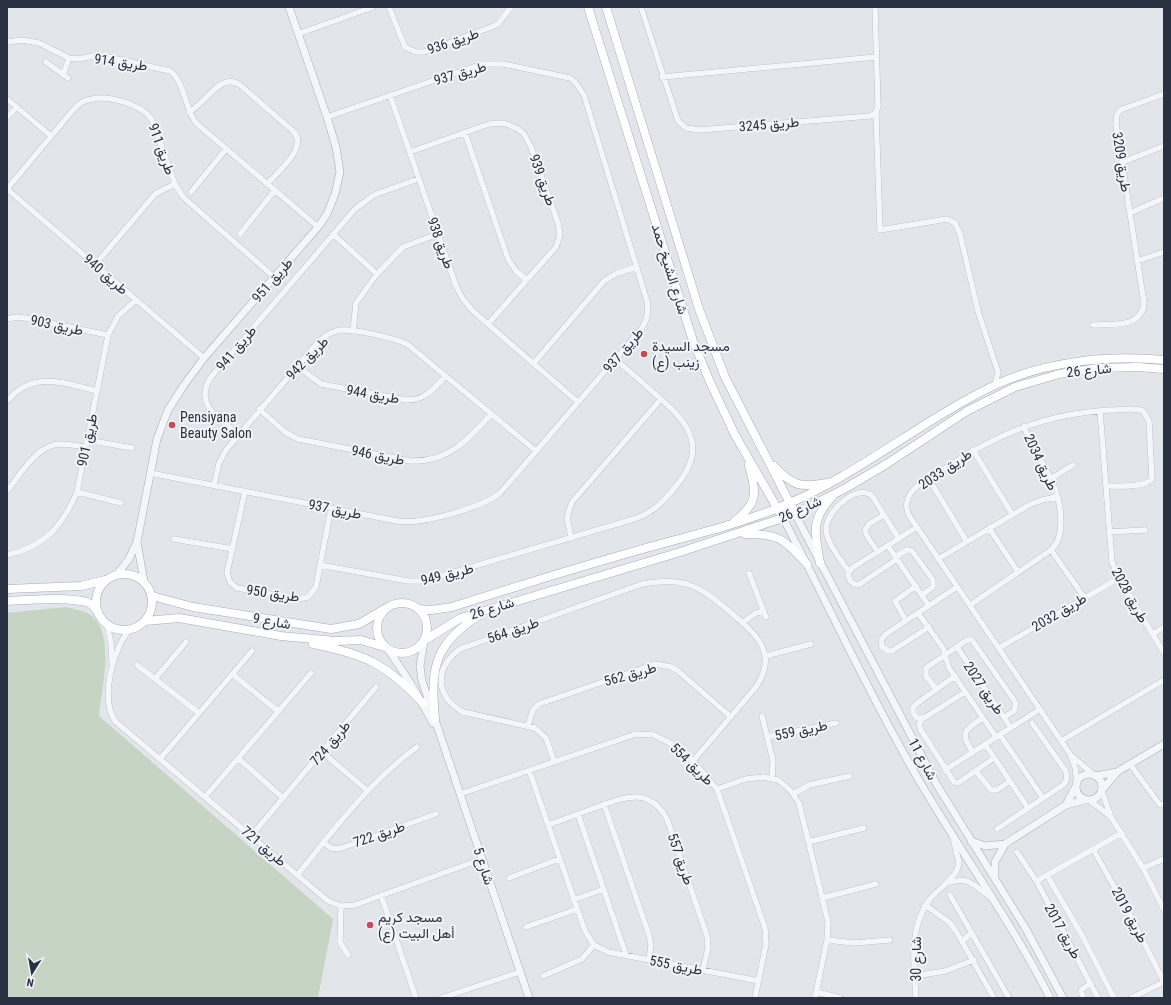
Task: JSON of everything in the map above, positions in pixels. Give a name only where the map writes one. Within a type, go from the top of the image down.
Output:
[{"type":"main road","name":"شارع الشيخ حمد","points":[[588,7],[693,341],[718,400],[746,454],[783,518]]},
{"type":"main road","name":"شارع الشيخ حمد","points":[[606,7],[699,309],[725,377],[795,514]]},
{"type":"main road","name":"شارع 26","points":[[419,609],[431,610],[452,607],[613,557],[729,525],[778,509],[834,482],[927,424],[1008,380],[1033,372],[1085,361],[1138,358],[1164,360]]},
{"type":"main road","name":"شارع 26","points":[[424,641],[452,622],[492,608],[736,534],[795,514],[837,493],[885,465],[967,411],[1015,387],[1059,374],[1098,368],[1138,367],[1164,369]]},
{"type":"main road","points":[[729,525],[749,508],[753,499],[754,484],[746,454]]},
{"type":"main road","points":[[766,457],[786,478],[796,484],[810,486],[834,482]]},
{"type":"main road","points":[[820,562],[815,530],[816,519],[822,508],[837,493]]},
{"type":"main road","points":[[736,534],[767,534],[780,538],[788,544],[807,564]]},
{"type":"main road","points":[[7,589],[81,586],[106,580],[117,574],[132,574],[144,581],[152,596],[152,610],[145,621],[130,629],[118,629],[106,624],[89,603],[66,600],[7,601]]},
{"type":"main road","points":[[98,613],[96,599],[101,585],[106,580]]},
{"type":"main road","name":"شارع 9","points":[[152,596],[193,607],[330,630],[359,624],[388,607]]},
{"type":"main road","points":[[394,604],[407,604],[419,609],[423,614],[428,627],[424,641],[419,648],[408,653],[395,653],[386,648],[377,634],[377,626],[382,612],[394,604]]},
{"type":"main road","points":[[435,718],[432,689],[440,653],[456,633],[492,608]]},
{"type":"main road","name":"شارع 9","points":[[145,621],[179,618],[281,636],[318,640],[361,640],[386,648]]},
{"type":"main road","points":[[281,636],[353,653],[368,659],[393,674],[423,703]]},
{"type":"street","name":"طريق 951","points":[[117,574],[129,559],[137,542],[157,439],[168,410],[204,358],[318,227],[327,214],[335,194],[340,172],[336,147],[289,7]]},
{"type":"street","points":[[298,34],[360,9],[373,7]]},
{"type":"street","name":"طريق 936","points":[[389,7],[405,47],[416,52],[424,52],[498,24],[511,7]]},
{"type":"street","name":"طريق 3245","points":[[640,7],[662,77],[678,121],[686,128],[699,130],[870,116],[876,113]]},
{"type":"street","points":[[875,7],[878,106],[876,113],[880,230],[947,220],[955,223],[960,234],[978,311],[998,372],[995,386]]},
{"type":"street","name":"طريق 914","points":[[7,42],[22,40],[39,43],[69,58],[78,59],[99,55],[167,69],[177,78],[189,112],[196,123],[318,227]]},
{"type":"street","points":[[662,77],[876,57]]},
{"type":"street","points":[[46,62],[66,77],[69,58]]},
{"type":"street","name":"طريق 937","points":[[150,473],[403,522],[431,519],[491,499],[504,489],[642,328],[647,317],[648,305],[584,95],[576,83],[570,78],[503,64],[489,63],[475,66],[327,117]]},
{"type":"street","points":[[189,112],[200,105],[220,85],[226,81],[234,81],[293,131],[298,140],[297,149],[267,184]]},
{"type":"street","name":"طريق 3209","points":[[1093,325],[1130,322],[1140,316],[1143,310],[1144,303],[1116,124],[1116,115],[1120,110],[1164,94]]},
{"type":"street","name":"طريق 938","points":[[390,95],[418,179],[459,293],[467,306],[578,402]]},
{"type":"street","name":"طريق 911","points":[[7,189],[77,106],[86,100],[102,98],[136,106],[148,114],[154,122],[175,184],[187,201],[274,277]]},
{"type":"street","points":[[7,99],[51,136]]},
{"type":"street","points":[[7,117],[16,107]]},
{"type":"street","name":"طريق 939","points":[[410,152],[488,124],[504,123],[518,129],[528,140],[560,231],[556,247],[488,324]]},
{"type":"street","points":[[464,132],[508,259],[516,271],[527,280]]},
{"type":"street","points":[[1123,162],[1164,146]]},
{"type":"street","points":[[191,192],[226,149]]},
{"type":"street","name":"طريق 941","points":[[238,434],[209,410],[205,397],[207,383],[355,210],[367,199],[381,192],[418,179]]},
{"type":"street","points":[[95,265],[155,194],[175,184]]},
{"type":"street","name":"طريق 940","points":[[7,189],[204,358]]},
{"type":"street","points":[[240,234],[275,190]]},
{"type":"street","name":"طريق 3209","points":[[1130,213],[1164,198]]},
{"type":"street","points":[[333,234],[377,274]]},
{"type":"street","points":[[353,331],[356,303],[377,274],[403,247],[438,234]]},
{"type":"street","points":[[1137,261],[1164,252]]},
{"type":"street","points":[[534,364],[604,281],[617,273],[637,268]]},
{"type":"street","name":"طريق 901","points":[[7,555],[29,550],[48,536],[68,513],[77,492],[108,335],[118,316],[136,300]]},
{"type":"street","name":"طريق 903","points":[[7,319],[17,317],[25,318],[108,335]]},
{"type":"street","name":"طريق 942","points":[[214,486],[221,459],[238,434],[323,337],[337,331],[353,331],[402,342],[412,348],[536,452]]},
{"type":"street","name":"طريق 949","points":[[320,565],[408,581],[424,582],[646,514],[661,504],[686,475],[691,465],[693,454],[687,428],[679,415],[615,359]]},
{"type":"street","name":"طريق 944","points":[[297,366],[311,378],[326,386],[406,400],[416,400],[425,396],[446,376]]},
{"type":"street","points":[[998,372],[1008,380]]},
{"type":"street","points":[[7,401],[15,392],[29,383],[45,381],[58,382],[97,391]]},
{"type":"street","points":[[571,538],[567,517],[572,502],[661,399]]},
{"type":"street","name":"طريق 946","points":[[259,409],[284,432],[298,439],[410,461],[427,460],[459,447],[491,414]]},
{"type":"street","name":"طريق 2033","points":[[1077,783],[1075,767],[1070,754],[917,527],[908,513],[907,501],[916,487],[973,450],[1024,426],[1070,415],[1100,411],[1140,409],[1146,414],[1149,421],[1152,478],[1150,482],[1143,484],[1106,486]]},
{"type":"street","name":"طريق 2028","points":[[1100,411],[1112,562],[1119,578],[1164,653]]},
{"type":"street","name":"طريق 2034","points":[[970,605],[1051,550],[1056,546],[1061,534],[1058,497],[1050,478],[1034,450],[1024,426]]},
{"type":"street","points":[[87,440],[132,448]]},
{"type":"street","points":[[7,491],[36,456],[46,448],[60,444],[86,447]]},
{"type":"street","points":[[973,450],[1012,514]]},
{"type":"street","points":[[1050,478],[1073,465]]},
{"type":"street","points":[[929,479],[967,542]]},
{"type":"street","name":"طريق 950","points":[[245,491],[227,573],[232,585],[298,599],[308,597],[313,592],[331,508]]},
{"type":"street","points":[[899,539],[871,494],[862,491],[837,506],[830,514],[826,527],[828,537],[849,572],[850,581],[856,585],[860,584],[907,550],[912,551],[933,580],[933,587],[922,595]]},
{"type":"street","points":[[77,492],[121,503]]},
{"type":"street","name":"طريق 2034","points":[[938,559],[1012,514],[1035,502],[1058,497]]},
{"type":"street","name":"شارع 11","points":[[795,514],[924,761],[971,841],[1026,929],[1063,998]]},
{"type":"street","points":[[878,552],[867,536],[865,530],[869,524],[884,515]]},
{"type":"street","name":"شارع 11","points":[[783,518],[872,696],[953,838],[1016,934],[1050,998]]},
{"type":"street","points":[[849,572],[917,527]]},
{"type":"street","points":[[989,528],[1018,572]]},
{"type":"street","points":[[1109,532],[1145,530]]},
{"type":"street","points":[[174,539],[233,549]]},
{"type":"street","name":"طريق 951","points":[[137,542],[144,581]]},
{"type":"street","points":[[888,546],[929,606]]},
{"type":"street","points":[[1051,550],[1084,597]]},
{"type":"street","points":[[742,623],[756,613],[765,614],[749,573]]},
{"type":"street","name":"طريق 2032","points":[[999,648],[1084,597],[1119,578]]},
{"type":"street","name":"طريق 564","points":[[554,761],[546,738],[535,728],[528,725],[469,714],[455,707],[445,696],[441,682],[444,667],[452,654],[460,649],[654,582],[677,582],[700,589],[742,623],[758,638],[766,656]]},
{"type":"street","points":[[906,621],[895,601],[916,586]]},
{"type":"street","points":[[929,628],[896,650],[885,650],[881,644],[883,637],[958,587]]},
{"type":"street","name":"طريق 2027","points":[[918,613],[929,628],[945,655],[947,664],[965,692],[1043,798]]},
{"type":"street","name":"طريق 721","points":[[106,624],[111,644],[112,670]]},
{"type":"street","points":[[1153,634],[1164,627]]},
{"type":"street","name":"طريق 721","points":[[130,629],[120,643],[112,670],[107,703],[112,716],[160,759],[328,901],[341,906]]},
{"type":"street","points":[[936,689],[926,676],[925,670],[967,640],[973,641],[1016,703],[1014,711],[1004,717]]},
{"type":"street","name":"شارع 5","points":[[424,641],[420,674],[528,998]]},
{"type":"street","points":[[155,679],[186,642]]},
{"type":"street","points":[[693,761],[762,678],[766,656],[811,644]]},
{"type":"street","name":"طريق 2027","points":[[957,647],[1011,728]]},
{"type":"street","name":"شارع 5","points":[[386,648],[423,703],[439,734]]},
{"type":"street","points":[[160,759],[252,651]]},
{"type":"street","name":"طريق 562","points":[[528,725],[533,710],[539,704],[655,664],[671,667],[678,671],[730,717]]},
{"type":"street","points":[[137,665],[199,713]]},
{"type":"street","points":[[205,797],[311,673]]},
{"type":"street","points":[[232,674],[278,711]]},
{"type":"street","name":"طريق 2027","points":[[955,676],[913,708],[916,716],[922,719],[965,692]]},
{"type":"street","points":[[1061,741],[1164,680]]},
{"type":"street","name":"طريق 724","points":[[251,836],[376,688]]},
{"type":"street","points":[[946,770],[1040,709]]},
{"type":"street","name":"طريق 559","points":[[762,716],[774,767],[772,778]]},
{"type":"street","name":"طريق 2027","points":[[972,753],[964,740],[964,732],[967,728],[983,718]]},
{"type":"street","points":[[922,719],[920,728],[952,781],[957,783],[994,758]]},
{"type":"street","name":"طريق 559","points":[[767,737],[836,723]]},
{"type":"street","points":[[997,829],[1063,785],[1066,781],[1067,775],[1032,723]]},
{"type":"street","name":"طريق 554","points":[[460,794],[627,736],[645,734],[663,738],[693,761],[717,789],[765,928],[766,944],[755,998]]},
{"type":"street","points":[[985,744],[1028,808]]},
{"type":"street","points":[[971,841],[985,846],[1005,844],[1066,805],[1096,798],[1117,772],[1164,744]]},
{"type":"street","name":"طريق 722","points":[[297,875],[368,791],[396,762],[417,747]]},
{"type":"street","points":[[322,752],[368,791]]},
{"type":"street","name":"طريق 2033","points":[[1070,754],[1095,775]]},
{"type":"street","points":[[238,758],[283,798]]},
{"type":"street","points":[[1130,764],[1162,805]]},
{"type":"street","points":[[530,770],[573,900],[585,932],[594,945],[582,959],[543,976]]},
{"type":"street","points":[[976,771],[990,790],[997,790],[1010,781]]},
{"type":"street","points":[[1066,805],[1077,783],[1084,775],[1117,772]]},
{"type":"street","points":[[1095,775],[1102,782],[1102,790],[1111,817],[1143,868],[1164,910]]},
{"type":"street","points":[[794,794],[809,785],[850,776]]},
{"type":"street","points":[[717,789],[746,779],[763,777],[772,778],[782,783],[794,794],[799,803],[828,922],[827,940],[816,995],[840,998]]},
{"type":"street","points":[[1077,783],[1078,794],[1111,817]]},
{"type":"street","name":"طريق 557","points":[[548,825],[622,798],[638,796],[652,802],[663,812],[707,936],[708,948],[703,970]]},
{"type":"street","points":[[604,804],[649,935],[651,945],[649,960]]},
{"type":"street","name":"طريق 722","points":[[324,843],[331,848],[339,849],[436,814]]},
{"type":"street","points":[[578,814],[626,955]]},
{"type":"street","points":[[808,842],[864,828]]},
{"type":"street","points":[[1039,880],[1122,833]]},
{"type":"street","name":"شارع 30","points":[[916,998],[914,940],[918,922],[925,905],[956,873],[958,867],[953,838]]},
{"type":"street","points":[[995,878],[995,862],[1005,844]]},
{"type":"street","name":"طريق 2019","points":[[1093,849],[1129,913],[1164,982]]},
{"type":"street","name":"طريق 2017","points":[[1017,852],[1039,880],[1098,998]]},
{"type":"street","points":[[348,955],[340,942],[341,906],[355,905],[482,859]]},
{"type":"street","points":[[509,878],[559,859]]},
{"type":"street","points":[[1143,868],[1164,859]]},
{"type":"street","points":[[1047,875],[1084,939],[1114,998]]},
{"type":"street","points":[[947,883],[960,879],[966,880],[993,899]]},
{"type":"street","points":[[822,898],[876,884]]},
{"type":"street","points":[[573,900],[604,889]]},
{"type":"street","points":[[381,895],[416,998]]},
{"type":"street","points":[[950,895],[1009,998]]},
{"type":"street","points":[[925,905],[949,922],[963,940],[994,998]]},
{"type":"street","points":[[526,927],[577,909]]},
{"type":"street","points":[[963,940],[972,934]]},
{"type":"street","points":[[827,940],[854,943],[890,940]]},
{"type":"street","name":"طريق 555","points":[[594,945],[608,952],[758,982]]},
{"type":"street","points":[[915,976],[945,971],[974,960]]},
{"type":"street","points":[[445,997],[520,972]]},
{"type":"street","points":[[1131,998],[1140,996],[1164,982]]},
{"type":"street","points":[[1083,998],[1081,990],[1091,983]]},
{"type":"green space","points":[[66,607],[87,613],[96,621],[102,632],[105,645],[105,660],[99,716],[333,919],[318,998],[7,998],[7,613]]},
{"type":"place","name":"مسجد السيدة زينب (ع)","points":[[644,354]]},
{"type":"place","name":"Pensiyana Beauty Salon","points":[[172,425]]},
{"type":"place","name":"مسجد كريم أهل البيت (ع)","points":[[370,925]]}]
